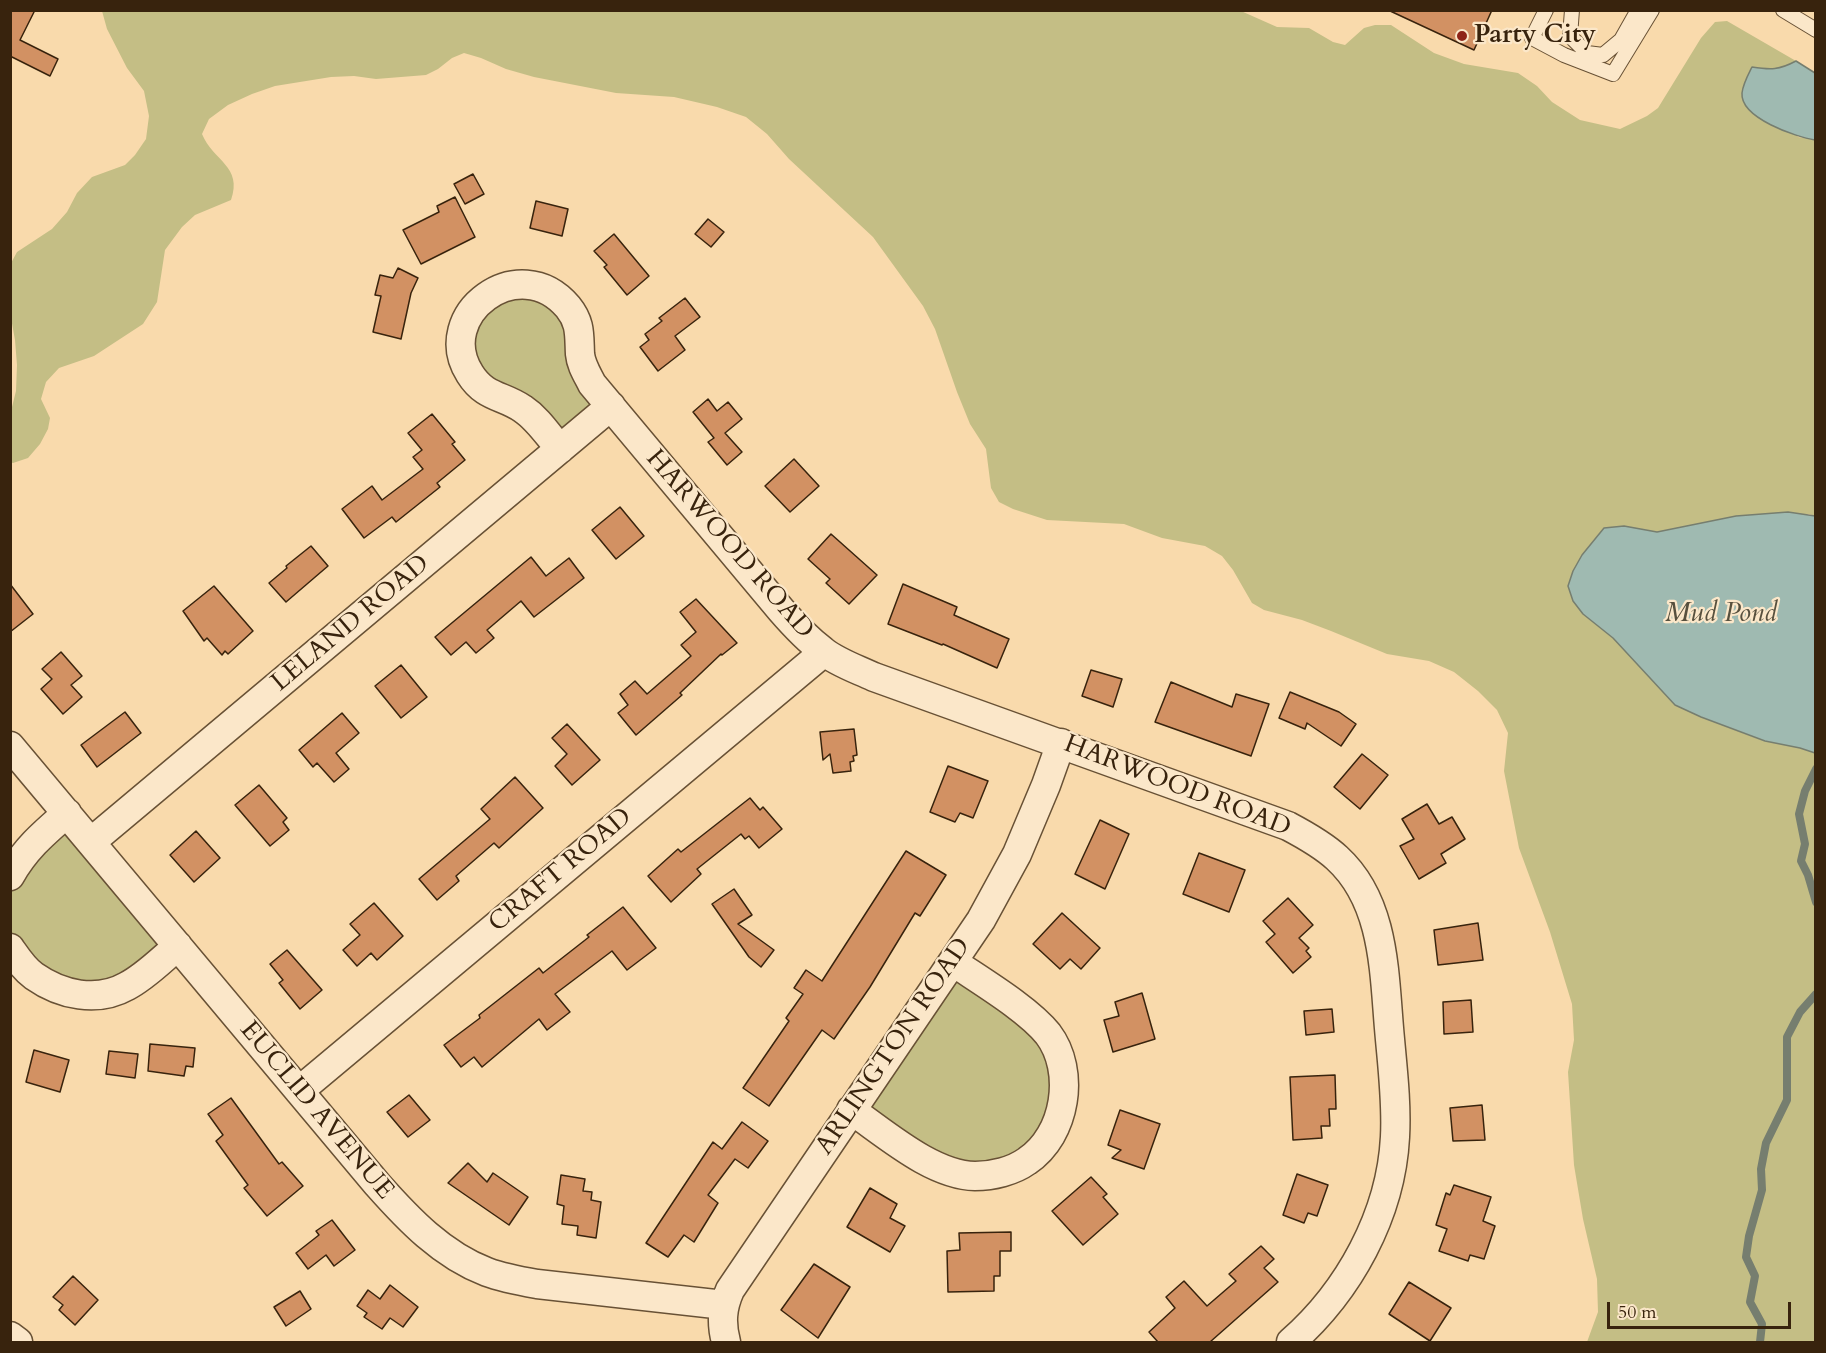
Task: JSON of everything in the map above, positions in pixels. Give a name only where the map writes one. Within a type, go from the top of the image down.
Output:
[{"type":"street","name":"HARWOOD ROAD","points":[[560,449],[536,420],[522,408],[492,396],[478,385],[469,373],[464,358],[462,344],[464,328],[469,315],[490,293],[511,285],[533,285],[558,297],[574,316],[579,328],[580,355],[584,370],[592,384],[800,632],[824,652],[874,677],[1288,826],[1315,841],[1338,859],[1357,881],[1371,908],[1384,968],[1396,1110],[1392,1170],[1384,1202],[1357,1263],[1321,1313],[1291,1342]]},
{"type":"street","name":"LELAND ROAD","points":[[91,842],[611,406]]},
{"type":"street","name":"CRAFT ROAD","points":[[299,1090],[824,652]]},
{"type":"street","name":"ARLINGTON ROAD","points":[[723,1305],[739,1274],[981,920],[1017,854],[1061,743]]},
{"type":"street","name":"EUCLID AVENUE","points":[[10,746],[400,1210],[441,1246],[487,1272],[510,1279],[723,1305]]},
{"type":"street","points":[[10,876],[34,842],[67,813]]},
{"type":"street","points":[[10,948],[33,975],[49,985],[87,996],[107,994],[125,987],[178,946]]},
{"type":"street","points":[[851,1110],[921,1158],[956,1173],[975,1176],[1015,1169],[1029,1160],[1043,1145],[1055,1127],[1065,1085],[1063,1066],[1057,1049],[1035,1020],[953,962]]},
{"type":"street","points":[[723,1305],[722,1321],[726,1342]]},
{"type":"street","points":[[10,1336],[18,1342]]},
{"type":"lane","points":[[1546,10],[1532,38],[1564,55],[1613,74],[1652,10]]},
{"type":"lane","points":[[1572,10],[1570,36],[1587,52],[1603,55],[1621,40],[1638,10]]},
{"type":"lane","points":[[1783,10],[1815,30]]},
{"type":"shaded area","points":[[102,11],[1241,11],[1277,27],[1309,28],[1333,42],[1345,45],[1364,28],[1391,25],[1434,53],[1464,64],[1518,73],[1537,86],[1552,102],[1580,120],[1620,129],[1658,108],[1701,38],[1715,22],[1727,21],[1796,61],[1775,68],[1752,67],[1798,137],[1815,140],[1815,516],[1809,514],[1736,516],[1657,532],[1624,526],[1604,528],[1582,555],[1583,614],[1613,638],[1675,705],[1764,741],[1815,753],[1815,1342],[1587,1342],[1598,1312],[1597,1279],[1583,1219],[1574,1165],[1568,1072],[1574,1040],[1572,1004],[1550,932],[1519,848],[1504,771],[1508,733],[1497,710],[1454,672],[1429,661],[1387,654],[1302,620],[1264,610],[1252,603],[1222,556],[1205,546],[1162,538],[1124,524],[1047,520],[999,502],[991,488],[986,449],[970,424],[935,329],[923,306],[873,237],[789,159],[767,134],[746,117],[717,107],[674,97],[616,93],[534,77],[464,53],[426,75],[376,79],[354,76],[331,77],[275,86],[228,105],[209,119],[202,134],[230,171],[234,189],[231,200],[195,215],[182,227],[165,250],[157,302],[143,324],[94,356],[59,368],[46,382],[41,399],[50,418],[48,429],[40,444],[28,458],[10,462],[10,415],[16,391],[17,365],[11,318],[10,265],[17,252],[52,229],[67,212],[77,193],[92,177],[125,165],[146,139],[149,116],[144,91],[127,68],[107,29]]},
{"type":"shaded area","points":[[546,290],[611,406],[560,449],[464,358],[479,302]]},
{"type":"shaded area","points":[[67,813],[178,946],[87,996],[11,948],[11,876]]},
{"type":"shaded area","points":[[953,962],[1057,1049],[1043,1145],[975,1176],[851,1110]]},
{"type":"water","points":[[1796,61],[1815,73],[1815,140],[1771,125],[1759,118],[1744,102],[1742,93],[1752,67],[1775,68]]},
{"type":"water","name":"Mud Pond","points":[[1788,512],[1815,516],[1815,753],[1765,741],[1675,705],[1613,638],[1583,614],[1573,601],[1568,586],[1582,555],[1604,528],[1624,526],[1657,532],[1736,516]]},
{"type":"building","points":[[10,10],[35,10],[20,40],[58,59],[50,76],[12,57],[10,59]]},
{"type":"building","name":"Party City","points":[[1388,10],[1492,10],[1474,50]]},
{"type":"building","points":[[473,174],[484,194],[465,204],[454,184]]},
{"type":"building","points":[[455,197],[475,237],[421,264],[403,230],[439,212],[437,206]]},
{"type":"building","points":[[536,201],[568,209],[562,236],[530,228]]},
{"type":"building","points":[[708,219],[724,232],[711,247],[695,234]]},
{"type":"building","points":[[614,234],[649,276],[627,295],[604,267],[607,265],[594,251]]},
{"type":"building","points":[[398,268],[418,278],[411,293],[401,339],[373,332],[381,296],[375,295],[380,275],[393,278]]},
{"type":"building","points":[[685,298],[700,317],[675,336],[685,350],[658,371],[640,347],[649,340],[645,334],[662,321],[659,318]]},
{"type":"building","points":[[708,399],[717,411],[728,402],[742,419],[725,433],[742,452],[727,465],[708,442],[714,438],[693,412]]},
{"type":"building","points":[[432,414],[455,442],[452,444],[465,460],[437,483],[440,487],[396,522],[392,517],[364,538],[342,509],[372,486],[382,500],[423,469],[413,457],[422,450],[408,433]]},
{"type":"building","points":[[794,459],[819,486],[790,512],[765,486]]},
{"type":"building","points":[[620,507],[644,536],[616,559],[592,530]]},
{"type":"building","points":[[831,534],[877,575],[849,604],[826,583],[830,579],[808,559]]},
{"type":"building","points":[[311,546],[328,566],[286,602],[269,583]]},
{"type":"building","points":[[531,557],[546,576],[569,558],[584,578],[534,617],[521,601],[487,630],[494,638],[476,653],[466,642],[451,655],[435,637]]},
{"type":"building","points":[[10,584],[33,614],[10,632]]},
{"type":"building","points":[[903,584],[957,607],[954,615],[1009,639],[997,668],[943,644],[888,624]]},
{"type":"building","points":[[214,586],[253,631],[228,654],[225,651],[222,655],[207,638],[204,641],[183,611]]},
{"type":"building","points":[[696,599],[737,643],[721,654],[680,693],[682,695],[636,735],[618,713],[628,705],[620,694],[635,681],[647,694],[691,656],[681,645],[696,632],[680,612]]},
{"type":"building","points":[[61,652],[82,676],[71,685],[82,697],[63,714],[41,689],[52,679],[42,669]]},
{"type":"building","points":[[401,665],[427,697],[401,718],[375,686]]},
{"type":"building","points":[[1091,670],[1122,679],[1113,707],[1082,696]]},
{"type":"building","points":[[1171,682],[1232,707],[1236,694],[1269,704],[1251,756],[1155,722]]},
{"type":"building","points":[[1290,692],[1339,712],[1356,724],[1341,746],[1307,723],[1305,729],[1279,718]]},
{"type":"building","points":[[125,712],[141,733],[97,767],[81,745]]},
{"type":"building","points":[[342,713],[359,733],[336,753],[349,769],[334,782],[317,763],[313,767],[299,750]]},
{"type":"building","points":[[567,724],[600,760],[572,785],[555,766],[567,754],[552,738]]},
{"type":"building","points":[[854,729],[857,755],[853,756],[854,761],[850,762],[851,771],[833,773],[830,754],[823,760],[820,732]]},
{"type":"building","points":[[1362,754],[1388,775],[1360,809],[1334,787]]},
{"type":"building","points":[[948,766],[988,781],[973,818],[960,813],[955,822],[930,812]]},
{"type":"building","points":[[515,777],[543,808],[499,848],[494,843],[456,876],[459,881],[437,900],[419,879],[490,819],[481,809]]},
{"type":"building","points":[[259,785],[287,818],[283,822],[289,830],[270,846],[235,805]]},
{"type":"building","points":[[750,798],[760,810],[763,807],[782,829],[759,848],[749,836],[745,839],[741,834],[697,869],[701,874],[671,902],[648,876],[678,849],[681,852]]},
{"type":"building","points":[[1427,804],[1439,824],[1452,817],[1465,839],[1441,854],[1446,863],[1419,879],[1400,846],[1414,839],[1402,819]]},
{"type":"building","points":[[1100,820],[1129,834],[1105,889],[1075,874]]},
{"type":"building","points":[[196,831],[220,858],[194,882],[170,855]]},
{"type":"building","points":[[906,851],[946,875],[920,916],[915,913],[870,987],[834,1039],[822,1030],[769,1106],[743,1088],[789,1021],[786,1018],[803,994],[794,988],[806,970],[822,981]]},
{"type":"building","points":[[1199,853],[1245,870],[1229,912],[1183,894]]},
{"type":"building","points":[[734,889],[752,915],[738,924],[774,950],[761,967],[749,957],[712,904]]},
{"type":"building","points":[[1288,898],[1313,925],[1299,938],[1309,948],[1306,951],[1311,957],[1293,973],[1266,942],[1275,934],[1263,921]]},
{"type":"building","points":[[374,903],[403,936],[377,960],[371,953],[357,966],[343,950],[360,935],[350,924]]},
{"type":"building","points":[[623,907],[656,948],[627,970],[612,951],[555,994],[570,1012],[547,1030],[539,1019],[482,1067],[474,1057],[461,1067],[444,1045],[539,968],[543,973]]},
{"type":"building","points":[[1062,913],[1100,948],[1081,969],[1070,959],[1060,969],[1033,944]]},
{"type":"building","points":[[1478,923],[1483,960],[1438,965],[1434,930]]},
{"type":"building","points":[[287,950],[322,990],[300,1009],[279,983],[283,980],[270,964]]},
{"type":"building","points":[[1142,993],[1155,1039],[1113,1052],[1104,1020],[1119,1016],[1115,1002]]},
{"type":"building","points":[[1471,1000],[1473,1032],[1444,1034],[1443,1002]]},
{"type":"building","points":[[1332,1009],[1334,1032],[1306,1035],[1304,1011]]},
{"type":"building","points":[[150,1044],[195,1048],[193,1067],[186,1066],[184,1076],[148,1071]]},
{"type":"building","points":[[34,1050],[69,1060],[60,1092],[26,1082]]},
{"type":"building","points":[[109,1051],[138,1054],[135,1078],[106,1074]]},
{"type":"building","points":[[1335,1075],[1336,1109],[1329,1109],[1330,1126],[1321,1126],[1322,1138],[1293,1140],[1290,1077]]},
{"type":"building","points":[[409,1095],[430,1120],[408,1137],[387,1112]]},
{"type":"building","points":[[231,1098],[279,1164],[282,1162],[303,1186],[267,1216],[244,1188],[248,1185],[216,1141],[223,1135],[208,1114]]},
{"type":"building","points":[[1482,1105],[1485,1140],[1453,1141],[1450,1108]]},
{"type":"building","points":[[1120,1110],[1160,1124],[1144,1169],[1112,1158],[1121,1150],[1108,1145]]},
{"type":"building","points":[[742,1122],[768,1141],[748,1168],[735,1159],[708,1195],[718,1203],[694,1242],[684,1235],[668,1257],[646,1243],[713,1142],[722,1149]]},
{"type":"building","points":[[468,1163],[487,1182],[493,1173],[528,1197],[509,1225],[448,1183]]},
{"type":"building","points":[[1297,1174],[1328,1185],[1317,1216],[1308,1213],[1304,1223],[1283,1215]]},
{"type":"building","points":[[561,1175],[585,1179],[583,1191],[592,1192],[591,1200],[601,1202],[596,1238],[577,1235],[578,1226],[562,1224],[564,1206],[557,1204]]},
{"type":"building","points":[[1091,1177],[1107,1194],[1103,1197],[1118,1214],[1083,1245],[1052,1211]]},
{"type":"building","points":[[1454,1185],[1491,1197],[1483,1221],[1495,1226],[1484,1259],[1470,1255],[1468,1261],[1439,1251],[1447,1229],[1436,1225],[1446,1193],[1450,1195]]},
{"type":"building","points":[[870,1188],[897,1204],[890,1218],[905,1226],[890,1252],[847,1227]]},
{"type":"building","points":[[332,1220],[355,1250],[334,1266],[326,1255],[308,1269],[296,1253],[319,1235],[316,1231]]},
{"type":"building","points":[[1011,1232],[1011,1251],[1000,1251],[1000,1276],[994,1276],[994,1291],[948,1292],[947,1251],[960,1250],[959,1233]]},
{"type":"building","points":[[1261,1246],[1274,1259],[1264,1268],[1278,1282],[1210,1342],[1158,1342],[1149,1332],[1175,1308],[1166,1297],[1184,1281],[1207,1306],[1236,1281],[1229,1274]]},
{"type":"building","points":[[814,1264],[850,1287],[818,1338],[781,1310]]},
{"type":"building","points":[[73,1276],[98,1300],[75,1325],[59,1310],[63,1305],[53,1297]]},
{"type":"building","points":[[1409,1282],[1451,1308],[1430,1341],[1389,1314]]},
{"type":"building","points":[[390,1285],[418,1307],[403,1327],[390,1318],[382,1329],[364,1317],[367,1313],[357,1306],[368,1290],[380,1299]]},
{"type":"building","points":[[300,1291],[311,1309],[286,1326],[274,1307]]},
{"type":"waterway","points":[[1816,769],[1805,791],[1799,814],[1805,844],[1801,861],[1816,902]]},
{"type":"waterway","points":[[1760,1342],[1762,1324],[1750,1302],[1755,1276],[1746,1257],[1749,1236],[1762,1190],[1761,1169],[1766,1143],[1787,1100],[1787,1037],[1800,1012],[1816,994]]},
{"type":"place","name":"Party City","points":[[1462,36]]}]
